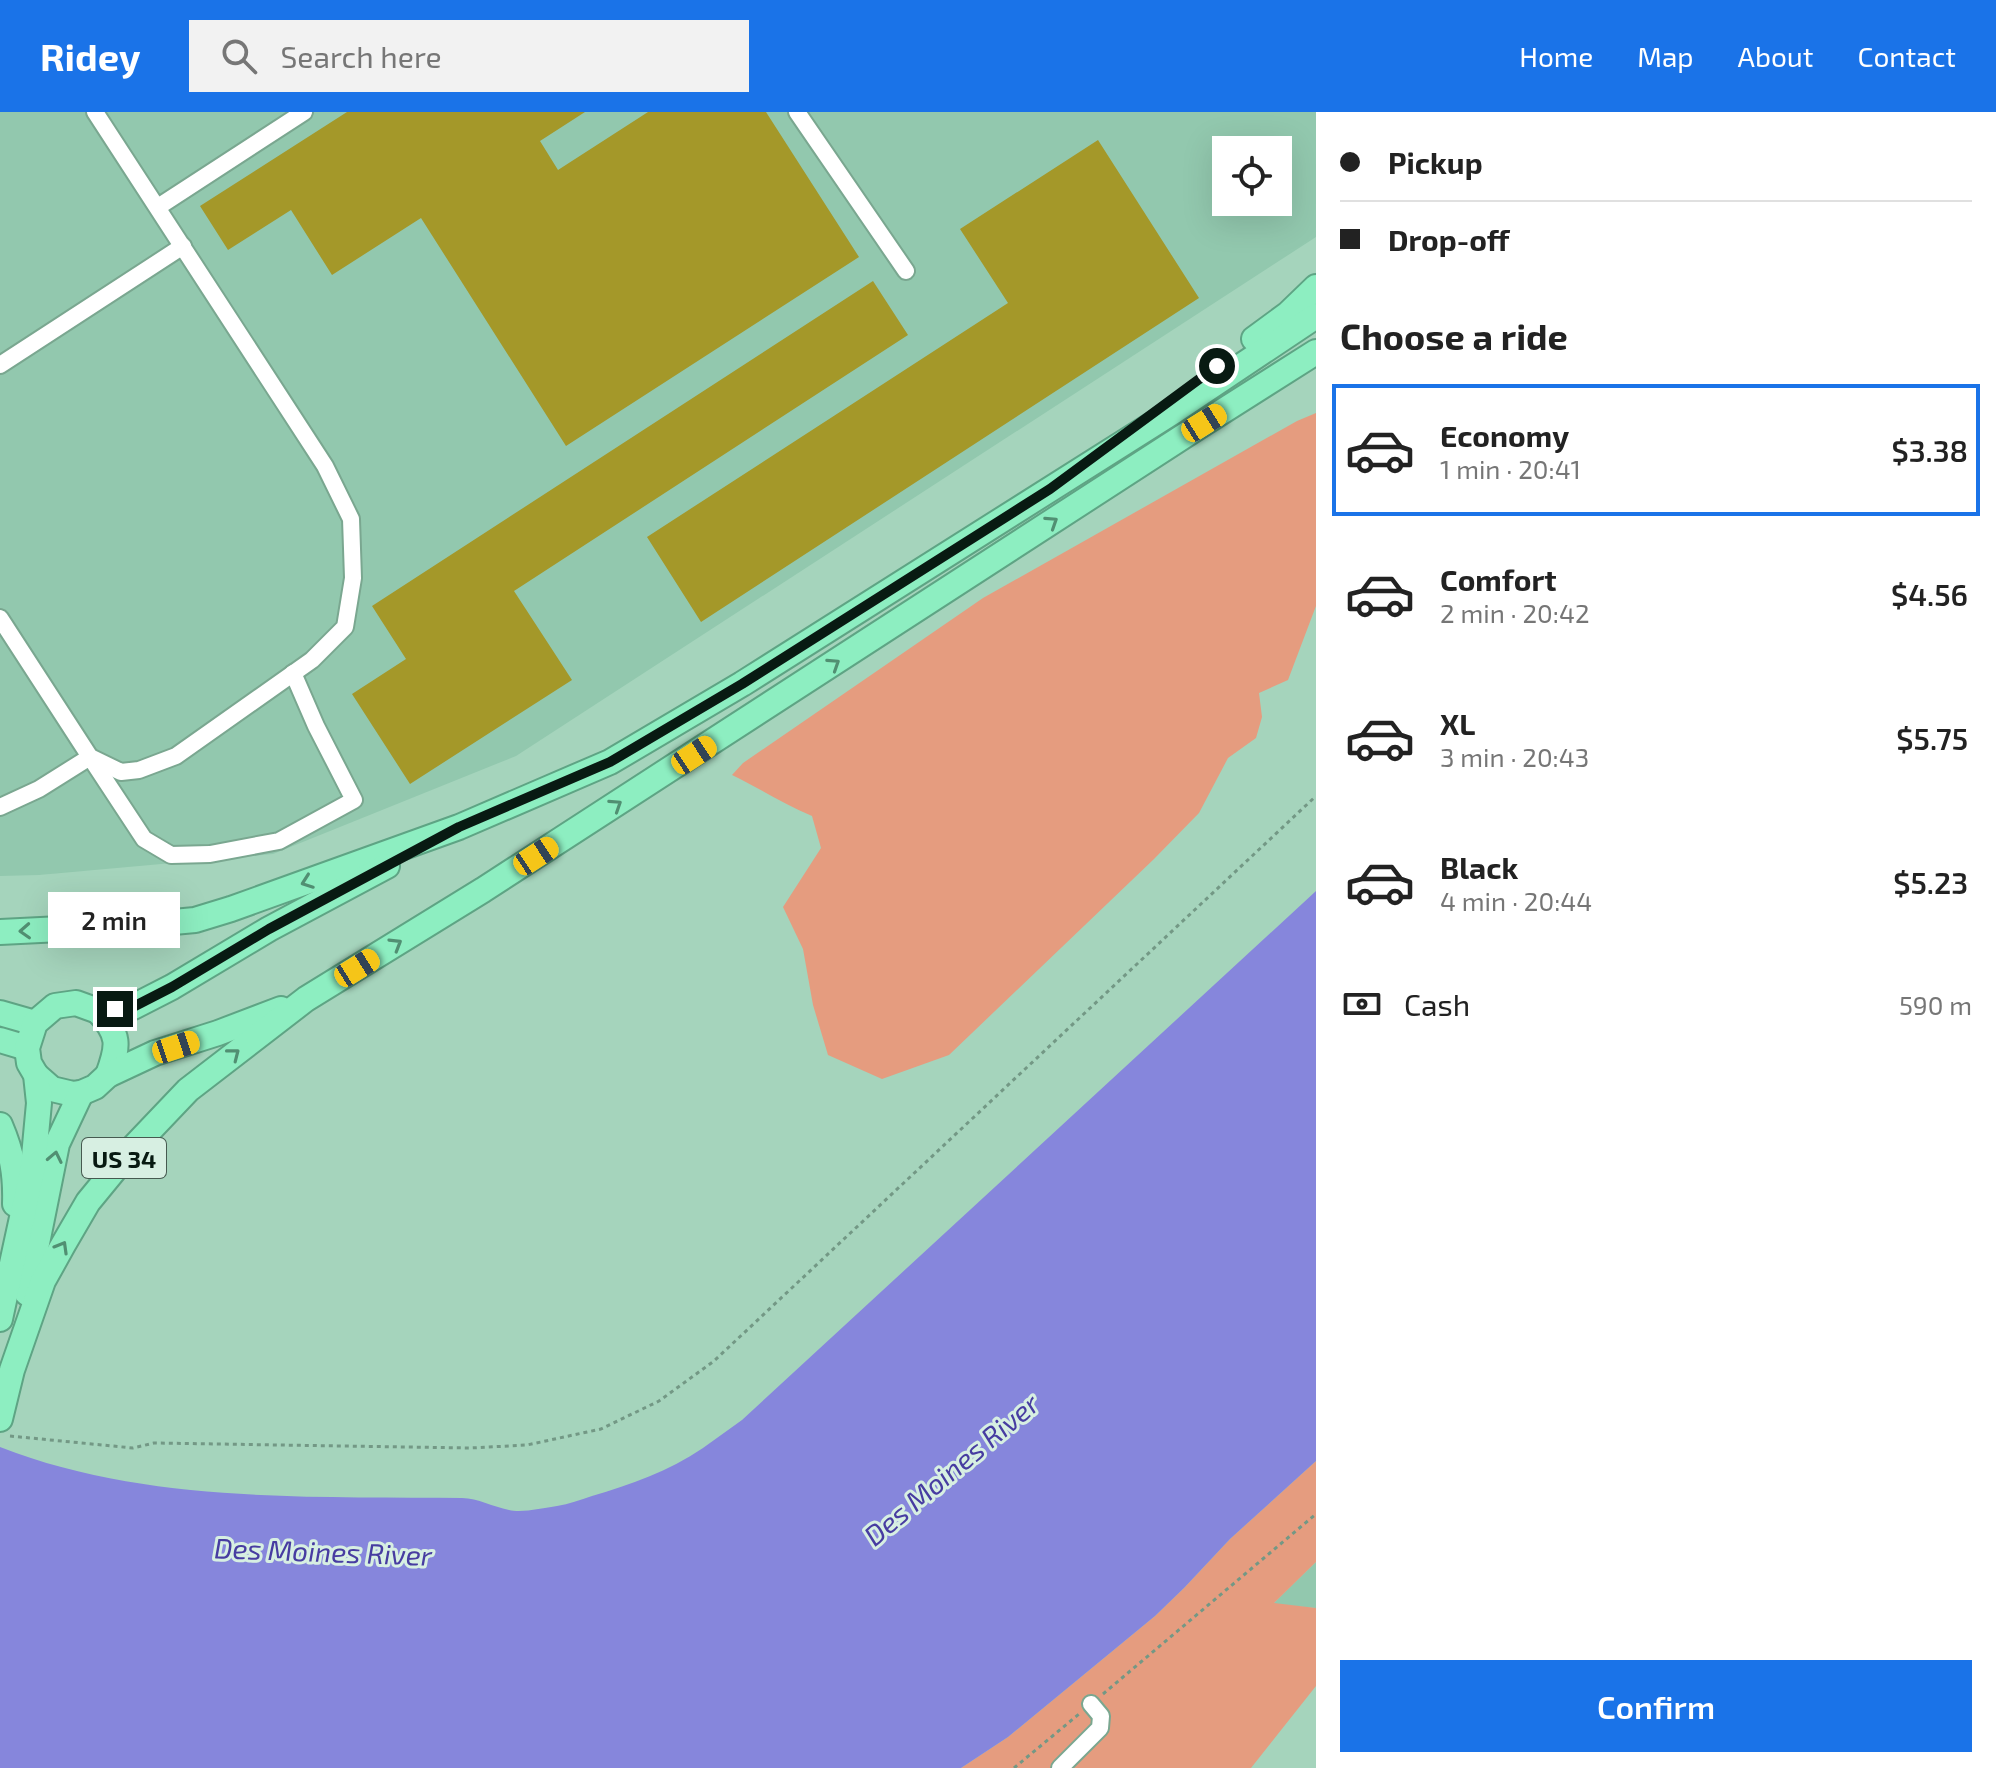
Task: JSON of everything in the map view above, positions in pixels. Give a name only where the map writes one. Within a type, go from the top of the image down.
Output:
[{"type":"highway","points":[[1050,489],[1288,314],[1316,287]]},
{"type":"highway","points":[[0,932],[195,920],[459,827],[610,762],[742,684],[1174,411],[1316,316]]},
{"type":"highway","name":"US 34","points":[[3,1420],[12,1370],[43,1281],[88,1202],[129,1152],[188,1090],[306,999],[510,873],[1316,352]]},
{"type":"highway","points":[[1204,423],[1316,369]]},
{"type":"highway","points":[[306,999],[155,1053],[108,1075],[95,1087],[81,1093],[52,1089],[36,1075],[29,1063],[27,1048],[35,1023],[55,1006],[76,1003],[98,1011],[133,1007],[269,929],[459,827]]},
{"type":"highway","points":[[98,1011],[112,1026],[117,1051],[108,1075]]},
{"type":"highway","points":[[0,1013],[35,1023]]},
{"type":"highway","points":[[0,1040],[27,1048]]},
{"type":"highway","points":[[0,1319],[33,1167],[39,1103],[36,1075]]},
{"type":"highway","points":[[12,1370],[57,1144],[81,1093]]},
{"type":"highway","points":[[0,1125],[16,1179],[11,1265]]},
{"type":"lane","points":[[90,757],[121,772],[139,770],[176,756],[312,660],[345,627],[353,578],[351,519],[325,466],[95,112]]},
{"type":"lane","points":[[158,207],[304,112]]},
{"type":"lane","points":[[797,112],[906,271]]},
{"type":"lane","points":[[0,365],[183,246]]},
{"type":"lane","points":[[0,618],[144,839],[171,855],[210,854],[279,841],[354,800],[293,673]]},
{"type":"lane","points":[[0,807],[39,789],[90,757]]},
{"type":"lane","points":[[1060,1768],[1100,1728],[1101,1716],[1091,1704]]},
{"type":"path","points":[[3,1420],[133,1448],[154,1443],[470,1448],[527,1445],[601,1429],[659,1401],[714,1361],[1316,796]]},
{"type":"path","points":[[1014,1768],[1316,1514]]},
{"type":"shaded area","points":[[0,112],[1316,112],[1316,237],[516,756],[273,854],[0,876]]},
{"type":"shaded area","points":[[1316,413],[1316,606],[1288,680],[1259,693],[1262,717],[1256,738],[1228,758],[1199,813],[949,1055],[882,1079],[828,1055],[813,1005],[803,949],[783,907],[821,848],[812,816],[732,775],[743,763],[983,598]]},
{"type":"shaded area","points":[[1316,1461],[1316,1562],[1274,1603],[1316,1608],[1316,1686],[1251,1768],[961,1768],[1008,1737],[1155,1616],[1230,1539]]},
{"type":"shaded area","points":[[1316,1562],[1316,1608],[1273,1604]]},
{"type":"water","name":"Des Moines River","points":[[1316,891],[1316,1461],[1230,1539],[1155,1616],[1008,1737],[961,1768],[0,1768],[0,1447],[112,1479],[170,1488],[287,1496],[468,1498],[514,1511],[566,1504],[649,1476],[677,1464],[742,1420]]},
{"type":"building","points":[[347,112],[585,112],[540,141],[558,170],[648,112],[766,112],[859,257],[566,446],[421,218],[332,275],[291,210],[228,250],[200,206]]},
{"type":"building","points":[[1098,140],[1199,298],[701,622],[647,537],[1008,303],[960,229]]},
{"type":"building","points":[[873,281],[908,335],[514,591],[572,680],[410,784],[352,694],[406,659],[372,606]]},
{"type":"route","points":[[115,1009],[133,1007],[172,987],[269,929],[459,827],[610,762],[742,684],[1050,489],[1217,366]]}]
